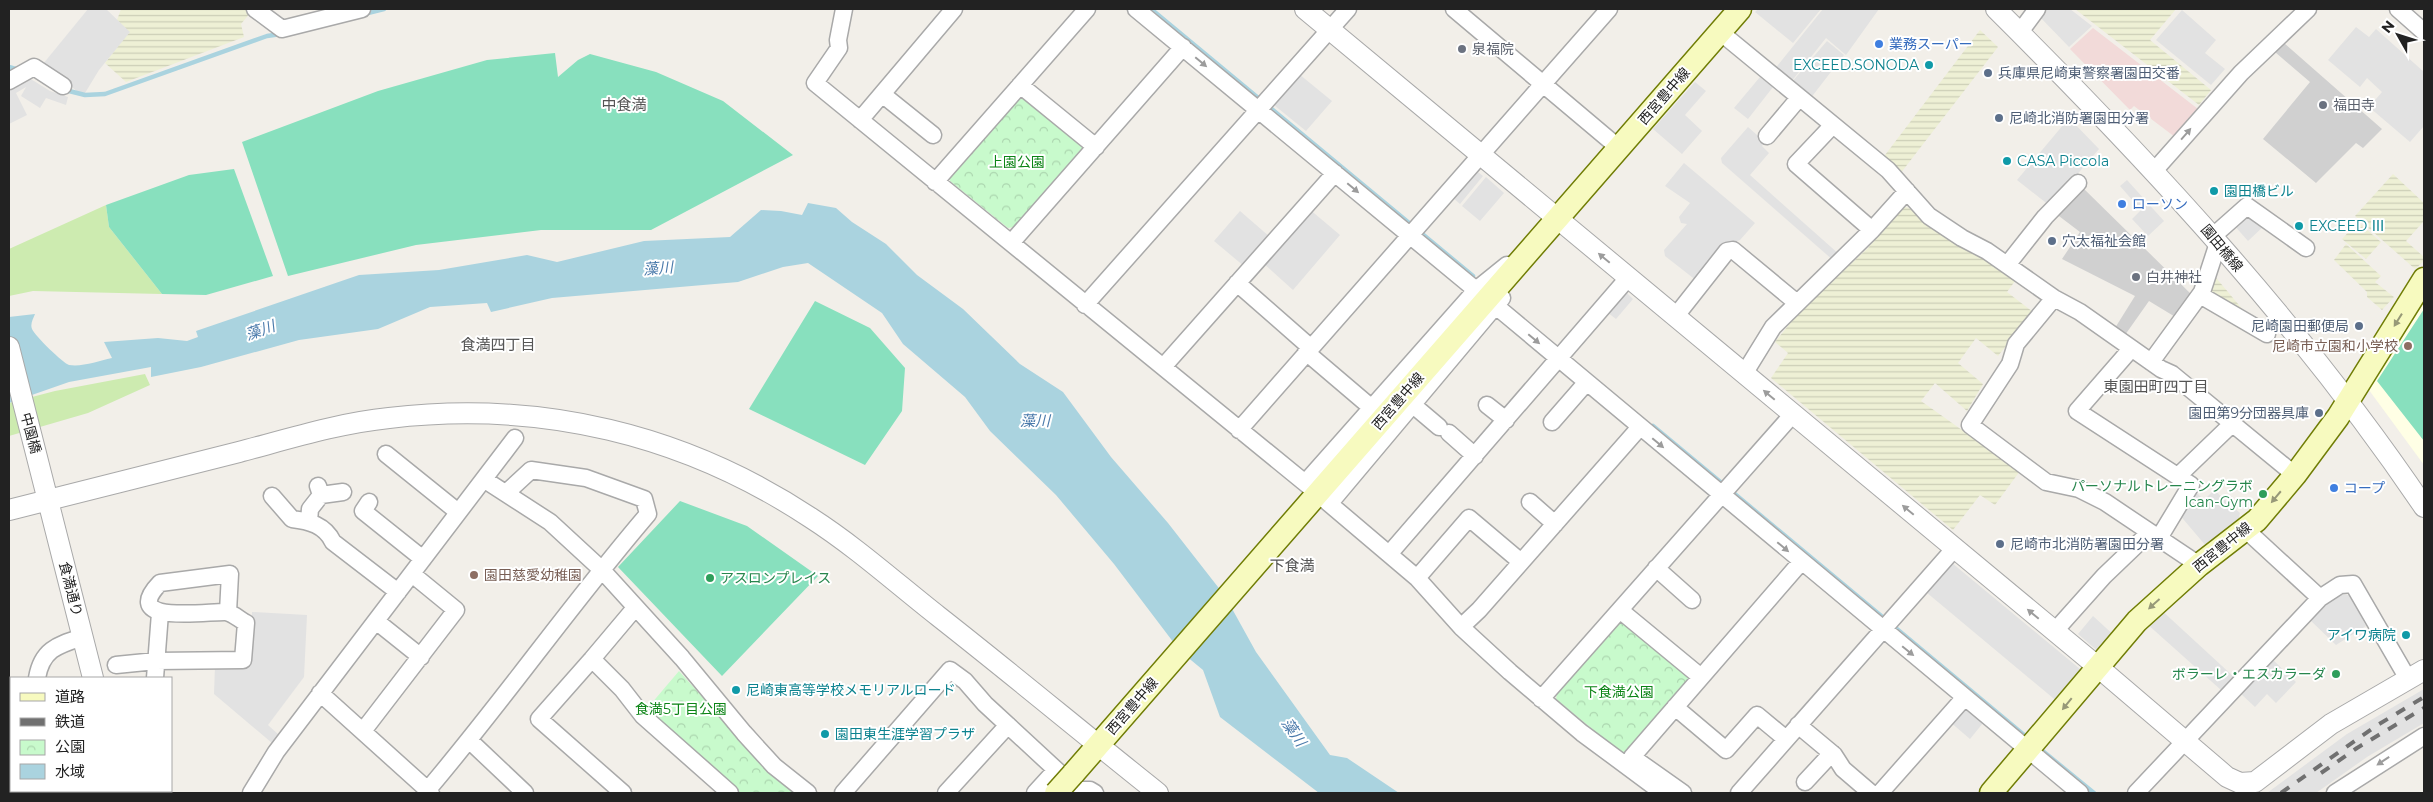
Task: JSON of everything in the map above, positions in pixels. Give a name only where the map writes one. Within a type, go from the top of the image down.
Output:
[{"type":"main road","name":"西宮豊中線","points":[[1056,793],[1070,782],[1103,739],[1319,491],[1376,415],[1539,239],[1740,9]]},
{"type":"main road","name":"西宮豊中線","points":[[1991,793],[2144,614],[2199,565],[2257,520],[2295,475],[2348,400],[2424,279]]},
{"type":"street","points":[[255,9],[282,29],[362,9]]},
{"type":"street","points":[[844,9],[838,48],[815,83],[1239,430],[1319,491],[1417,578],[1461,627],[1541,699],[1582,733],[1663,793]]},
{"type":"street","points":[[860,120],[954,9]]},
{"type":"street","points":[[935,182],[1087,9]]},
{"type":"street","points":[[1136,9],[1183,47],[1263,106],[1335,173],[1414,231],[1476,290]]},
{"type":"street","points":[[1305,9],[2098,667],[2185,741],[2227,777],[2247,788],[2332,724],[2416,675],[2353,584],[2340,586],[2320,598],[2185,741],[2136,793]]},
{"type":"street","points":[[1085,305],[1348,9]]},
{"type":"street","points":[[1454,9],[1474,15],[1543,84],[1619,148]]},
{"type":"street","points":[[1239,430],[1308,349],[1609,9]]},
{"type":"street","name":"園田橋線","points":[[1996,9],[2154,171],[2215,240],[2348,400],[2424,507]]},
{"type":"street","points":[[2020,32],[2038,9]]},
{"type":"street","points":[[2154,171],[2241,73],[2308,9]]},
{"type":"street","points":[[2398,9],[2424,32]]},
{"type":"street","points":[[1720,32],[1832,126],[1888,170],[1929,216],[2007,265],[2054,298],[2080,312],[2131,349],[2172,374],[2295,475]]},
{"type":"street","points":[[1011,243],[1183,47]]},
{"type":"street","points":[[9,81],[34,67],[63,86]]},
{"type":"street","points":[[1020,85],[1096,147]]},
{"type":"street","points":[[882,94],[933,135]]},
{"type":"street","points":[[1767,136],[1799,98]]},
{"type":"street","points":[[1832,126],[1796,164],[1872,230]]},
{"type":"street","points":[[1163,367],[1335,173]]},
{"type":"street","points":[[2007,265],[2045,217],[2078,183]]},
{"type":"street","points":[[1744,374],[1773,328],[1872,230],[1907,191]]},
{"type":"street","points":[[2151,362],[2200,295],[2215,240],[2247,206],[2306,248]]},
{"type":"street","points":[[1237,283],[1376,415],[1476,290],[1539,239]]},
{"type":"street","points":[[1319,491],[1413,405],[1497,307],[1539,239]]},
{"type":"street","points":[[1675,316],[1727,251],[1733,250],[1797,303]]},
{"type":"street","points":[[1390,553],[1628,278]]},
{"type":"street","points":[[2200,295],[2267,334]]},
{"type":"street","points":[[2054,298],[2016,344],[2010,364],[1970,426],[2046,482],[2078,489],[2105,502],[2199,565]]},
{"type":"street","points":[[1497,307],[1562,355],[1586,383],[1640,427],[1725,491],[1801,562],[1886,625],[1965,697],[2032,746],[2080,793]]},
{"type":"street","name":"中園橋","points":[[9,347],[47,495]]},
{"type":"street","points":[[2054,632],[2104,576],[2154,535],[2191,485],[2077,411],[2131,349]]},
{"type":"street","points":[[1552,422],[1586,383]]},
{"type":"street","points":[[1413,405],[1475,456]]},
{"type":"street","points":[[1487,405],[1506,420]]},
{"type":"street","points":[[9,510],[47,495],[320,431],[386,418],[439,413],[513,413],[558,418],[647,438],[738,476],[811,517],[961,634],[1103,739],[1158,793]]},
{"type":"street","points":[[1541,699],[1793,414]]},
{"type":"street","points":[[2178,476],[2232,424]]},
{"type":"street","points":[[1461,627],[1640,427]]},
{"type":"street","points":[[257,790],[276,752],[458,512],[485,480],[515,438]]},
{"type":"street","points":[[386,454],[458,512]]},
{"type":"street","points":[[320,693],[428,792],[470,741],[600,570],[648,514],[644,499],[586,478],[531,470],[506,493]]},
{"type":"street","points":[[485,480],[550,522],[600,570],[682,658],[768,759],[808,793]]},
{"type":"street","points":[[309,521],[310,509],[320,491],[343,492]]},
{"type":"street","name":"食満通り","points":[[47,495],[93,677]]},
{"type":"street","points":[[272,496],[292,518],[309,521],[329,533],[333,542],[398,592]]},
{"type":"street","points":[[1530,502],[1555,524]]},
{"type":"street","points":[[363,511],[423,558]]},
{"type":"street","points":[[1417,578],[1469,518],[1521,562]]},
{"type":"street","points":[[2245,529],[2320,598]]},
{"type":"street","points":[[1739,793],[1954,548]]},
{"type":"street","points":[[1683,793],[1632,758],[1801,562]]},
{"type":"street","points":[[1656,568],[1692,600]]},
{"type":"street","points":[[116,665],[156,661],[243,660],[246,623],[228,612],[160,613],[151,606],[150,594],[160,583],[230,574],[228,612]]},
{"type":"street","points":[[362,731],[456,610],[412,574]]},
{"type":"street","points":[[623,793],[539,719],[634,608]]},
{"type":"street","points":[[1621,610],[1701,677]]},
{"type":"street","points":[[155,677],[160,613]]},
{"type":"street","points":[[376,621],[421,657]]},
{"type":"street","points":[[37,677],[42,664],[55,646],[83,636]]},
{"type":"street","points":[[592,659],[622,689],[643,716],[730,793]]},
{"type":"street","points":[[842,793],[950,670],[965,681],[985,704],[1070,782],[1095,793]]},
{"type":"street","points":[[1880,793],[1965,697]]},
{"type":"street","points":[[1675,707],[1726,750],[1757,715],[1786,739]]},
{"type":"street","points":[[946,793],[1008,725]]},
{"type":"street","points":[[1798,725],[1832,754],[1843,769],[1871,793]]},
{"type":"street","points":[[2335,793],[2424,736]]},
{"type":"street","points":[[470,741],[525,793]]},
{"type":"street","points":[[1805,782],[1832,754]]},
{"type":"street","points":[[1036,793],[1070,782]]},
{"type":"shaded area","points":[[88,9],[106,9],[130,32],[99,70],[85,93],[78,92],[43,64]]},
{"type":"shaded area","points":[[121,9],[247,9],[251,12],[241,24],[244,37],[126,82],[105,63],[129,32],[117,20]]},
{"type":"shaded area","points":[[1758,9],[1821,9],[1793,43],[1755,12]]},
{"type":"shaded area","points":[[1823,9],[1879,9],[1846,55],[1826,38],[1791,82],[1774,70]]},
{"type":"shaded area","points":[[2044,9],[2070,9],[2092,26],[2069,47],[2039,16]]},
{"type":"shaded area","points":[[2075,9],[2176,9],[2150,40],[2211,90],[2199,105]]},
{"type":"shaded area","points":[[2182,10],[2216,40],[2205,53],[2225,69],[2211,85],[2156,40]]},
{"type":"shaded area","points":[[2356,27],[2369,37],[2376,29],[2424,72],[2424,126],[2410,142],[2369,107],[2382,92],[2367,78],[2360,87],[2328,60]]},
{"type":"shaded area","points":[[2093,28],[2198,109],[2175,137],[2134,106],[2130,110],[2070,49]]},
{"type":"shaded area","points":[[1980,30],[1998,47],[1900,174],[1882,159]]},
{"type":"shaded area","points":[[1827,41],[1844,55],[1810,99],[1791,83]]},
{"type":"shaded area","name":"福田寺","points":[[2284,43],[2382,129],[2363,148],[2356,143],[2316,183],[2263,139],[2310,82],[2275,52]]},
{"type":"shaded area","points":[[1299,74],[1332,101],[1306,131],[1274,105]]},
{"type":"shaded area","points":[[26,76],[50,91],[68,97],[66,105],[46,98],[40,108],[21,96],[26,87],[16,93],[27,115],[9,124],[9,86]]},
{"type":"shaded area","points":[[1760,77],[1773,87],[1748,119],[1734,108]]},
{"type":"shaded area","points":[[1695,82],[1706,91],[1685,115],[1702,131],[1682,154],[1653,129]]},
{"type":"shaded area","points":[[2069,118],[2099,149],[2050,206],[2017,180]]},
{"type":"shaded area","points":[[1748,127],[1765,142],[1762,146],[1769,153],[1750,175],[1840,255],[1834,261],[1722,163],[1721,158]]},
{"type":"shaded area","points":[[1684,163],[1755,223],[1740,240],[1725,246],[1697,281],[1665,256],[1664,250],[1687,224],[1681,223],[1679,217],[1690,203],[1665,186]]},
{"type":"shaded area","points":[[1474,169],[1483,176],[1460,204],[1452,197]]},
{"type":"shaded area","points":[[2393,174],[2424,203],[2424,221],[2406,241],[2424,257],[2424,261],[2415,269],[2355,216]]},
{"type":"shaded area","points":[[1486,177],[1504,193],[1480,221],[1462,206]]},
{"type":"shaded area","points":[[2127,180],[2164,221],[2148,236],[2132,219],[2141,210],[2120,186]]},
{"type":"shaded area","name":"白井神社","points":[[2082,187],[2193,296],[2177,318],[2149,301],[2125,335],[2115,328],[2135,296],[2062,259],[2080,232],[2055,213]]},
{"type":"shaded area","points":[[1902,206],[1909,208],[1940,234],[1980,254],[2015,281],[2007,292],[2033,312],[1998,356],[1976,338],[1958,363],[1983,384],[1967,411],[1935,383],[1921,401],[2020,471],[1995,505],[1980,495],[1953,530],[1771,378],[1788,353],[1775,342],[1800,311],[1868,248]]},
{"type":"shaded area","points":[[1308,208],[1340,235],[1293,290],[1262,262]]},
{"type":"shaded area","points":[[1240,211],[1270,237],[1245,267],[1214,241]]},
{"type":"shaded area","points":[[2247,212],[2265,225],[2248,241],[2233,224]]},
{"type":"shaded area","points":[[2358,222],[2381,242],[2366,259],[2342,239]]},
{"type":"shaded area","points":[[2346,244],[2381,276],[2375,282],[2394,297],[2382,310],[2367,297],[2367,292],[2334,260]]},
{"type":"shaded area","points":[[2212,273],[2249,317],[2207,290]]},
{"type":"shaded area","points":[[1627,293],[1633,299],[1616,319],[1607,312],[1622,294]]},
{"type":"shaded area","name":"尼崎市立園和小学校","points":[[2424,295],[2424,465],[2366,386]]},
{"type":"shaded area","points":[[2214,490],[2240,513],[2238,522],[2206,546],[2178,513],[2195,491],[2204,500]]},
{"type":"shaded area","points":[[1952,563],[2080,669],[2081,678],[2059,703],[1926,592]]},
{"type":"shaded area","points":[[2342,594],[2350,595],[2366,626],[2336,645],[2310,620],[2325,604]]},
{"type":"shaded area","points":[[2159,608],[2234,677],[2221,690],[2146,623]]},
{"type":"shaded area","points":[[252,612],[307,615],[304,677],[268,725],[279,735],[272,743],[214,694],[215,666],[249,666]]},
{"type":"shaded area","points":[[2093,616],[2117,638],[2100,653],[2078,634]]},
{"type":"shaded area","points":[[2272,659],[2296,682],[2276,703],[2267,694],[2255,707],[2240,693]]},
{"type":"shaded area","points":[[2424,689],[2424,723],[2367,757],[2316,793],[2267,793],[2347,734]]},
{"type":"shaded area","points":[[1968,709],[1983,723],[1970,739],[1949,721],[1958,710]]},
{"type":"green space","points":[[555,53],[558,77],[578,60],[590,54],[656,72],[723,101],[793,155],[651,230],[541,230],[416,245],[288,276],[242,142],[378,91],[487,60]]},
{"type":"green space","name":"上園公園","points":[[1025,97],[1085,144],[1085,151],[1014,227],[1008,228],[950,181],[950,176],[1018,99]]},
{"type":"green space","points":[[234,169],[273,276],[206,295],[162,294],[109,227],[106,205],[189,175]]},
{"type":"green space","points":[[106,205],[109,227],[162,294],[33,291],[9,296],[9,249]]},
{"type":"green space","points":[[815,301],[870,328],[905,368],[902,411],[865,465],[749,409]]},
{"type":"green space","name":"尼崎市立園和小学校","points":[[2424,309],[2424,441],[2377,381]]},
{"type":"green space","points":[[145,374],[150,385],[88,413],[9,436],[9,403],[55,391]]},
{"type":"green space","points":[[680,501],[747,526],[818,576],[722,676],[618,567]]},
{"type":"green space","name":"下食満公園","points":[[1621,620],[1687,673],[1689,681],[1629,752],[1621,753],[1556,699],[1557,693]]},
{"type":"green space","name":"食満5丁目公園","points":[[679,671],[743,742],[795,793],[738,793],[645,711]]},
{"type":"water","name":"藻川","points":[[808,203],[836,208],[852,222],[886,244],[917,275],[963,309],[1020,364],[1063,392],[1111,457],[1168,523],[1225,596],[1256,652],[1330,755],[1347,758],[1399,793],[1319,793],[1220,717],[1203,670],[1180,651],[1114,564],[1056,495],[990,431],[965,397],[903,344],[882,313],[808,263],[783,267],[738,282],[552,298],[491,312],[487,303],[430,307],[378,329],[299,340],[201,367],[151,377],[151,367],[69,382],[9,403],[9,317],[35,314],[32,329],[43,343],[69,365],[85,364],[112,358],[104,342],[158,338],[187,341],[198,337],[196,331],[359,275],[439,270],[527,255],[557,262],[644,241],[730,237],[761,210],[802,215]]},
{"type":"waterway","points":[[364,14],[384,9]]},
{"type":"waterway","points":[[1151,9],[1473,276]]},
{"type":"waterway","points":[[65,90],[85,95],[105,94],[267,36],[281,34]]},
{"type":"waterway","points":[[9,67],[19,70]]},
{"type":"waterway","points":[[1653,426],[1724,485]]},
{"type":"waterway","points":[[1730,490],[2030,740]]},
{"type":"waterway","points":[[2039,748],[2094,793]]},
{"type":"railway","points":[[2281,793],[2376,726],[2424,697]]},
{"type":"railway","points":[[2321,773],[2357,748],[2424,708]]},
{"type":"place","name":"業務スーパー","points":[[1879,44]]},
{"type":"place","name":"泉福院","points":[[1462,49]]},
{"type":"place","name":"EXCEED.SONODA","points":[[1929,65]]},
{"type":"place","name":"兵庫県尼崎東警察署園田交番","points":[[1988,73]]},
{"type":"place","name":"福田寺","points":[[2323,105]]},
{"type":"place","name":"尼崎北消防署園田分署","points":[[1999,118]]},
{"type":"place","name":"CASA Piccola","points":[[2007,161]]},
{"type":"place","name":"園田橋ビル","points":[[2214,191]]},
{"type":"place","name":"ローソン","points":[[2122,204]]},
{"type":"place","name":"EXCEED Ⅲ","points":[[2299,226]]},
{"type":"place","name":"穴太福祉会館","points":[[2052,241]]},
{"type":"place","name":"白井神社","points":[[2136,277]]},
{"type":"place","name":"尼崎園田郵便局","points":[[2359,326]]},
{"type":"place","name":"尼崎市立園和小学校","points":[[2408,346]]},
{"type":"place","name":"園田第9分団器具庫","points":[[2319,413]]},
{"type":"place","name":"コープ","points":[[2334,488]]},
{"type":"place","name":"パーソナルトレーニングラボ Ican-Gym","points":[[2263,494]]},
{"type":"place","name":"尼崎市北消防署園田分署","points":[[2000,544]]},
{"type":"place","name":"園田慈愛幼稚園","points":[[474,575]]},
{"type":"place","name":"アスロンプレイス","points":[[710,578]]},
{"type":"place","name":"アイワ病院","points":[[2406,635]]},
{"type":"place","name":"ボラーレ・エスカラーダ","points":[[2336,674]]},
{"type":"place","name":"尼崎東高等学校メモリアルロード","points":[[736,690]]},
{"type":"place","name":"園田東生涯学習プラザ","points":[[825,734]]},
{"type":"district","name":"中食満","points":[[624,104]]},
{"type":"district","name":"食満四丁目","points":[[498,344]]},
{"type":"district","name":"東園田町四丁目","points":[[2156,386]]},
{"type":"district","name":"下食満","points":[[1292,565]]}]
